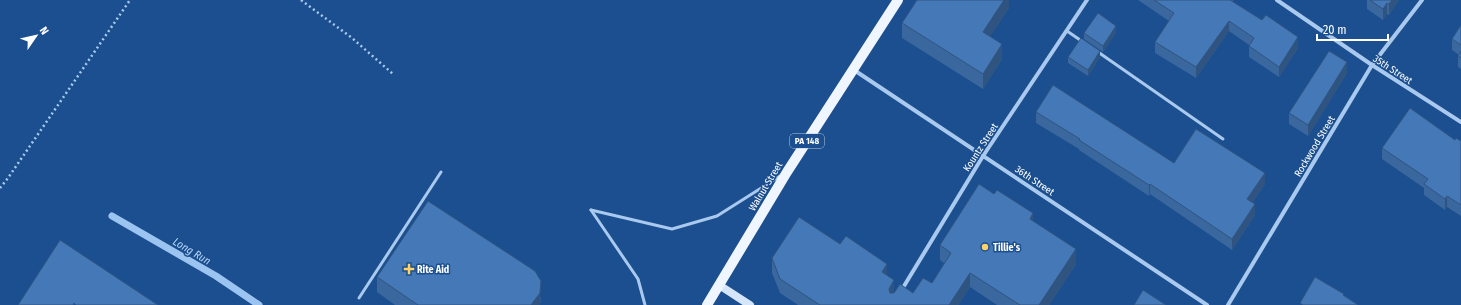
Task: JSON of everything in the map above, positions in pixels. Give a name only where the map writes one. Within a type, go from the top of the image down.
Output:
[{"type":"main road","name":"Walnut Street","points":[[707,305],[787,172],[898,0]]},
{"type":"main road","points":[[719,285],[750,305]]},
{"type":"street","name":"Kountz Street","points":[[896,298],[983,156],[1087,0]]},
{"type":"street","name":"35th Street","points":[[1277,0],[1372,65],[1461,122]]},
{"type":"street","name":"Rockwood Street","points":[[1228,305],[1372,65],[1422,0]]},
{"type":"street","name":"36th Street","points":[[853,70],[1206,305]]},
{"type":"lane","points":[[1067,31],[1086,44]]},
{"type":"lane","points":[[1093,49],[1223,139]]},
{"type":"lane","points":[[358,298],[441,172]]},
{"type":"lane","points":[[645,305],[638,279],[591,210],[672,229],[717,216],[787,172]]},
{"type":"path","points":[[0,188],[130,0]]},
{"type":"path","points":[[301,0],[352,38],[393,74]]},
{"type":"building","points":[[917,0],[1004,0],[983,32],[1002,44],[983,74],[902,23]]},
{"type":"building","points":[[1154,0],[1230,0],[1262,20],[1266,15],[1298,37],[1279,67],[1249,46],[1254,38],[1229,21],[1196,67],[1155,42],[1174,13]]},
{"type":"building","points":[[1370,0],[1392,0],[1389,4],[1387,3],[1383,9]]},
{"type":"building","points":[[1098,13],[1116,26],[1103,46],[1084,33]]},
{"type":"building","points":[[1461,25],[1461,45],[1452,39]]},
{"type":"building","points":[[1081,38],[1100,51],[1088,70],[1068,57]]},
{"type":"building","points":[[1329,51],[1347,62],[1308,125],[1289,113]]},
{"type":"building","points":[[1461,51],[1461,58],[1458,56]]},
{"type":"building","points":[[1053,85],[1174,163],[1196,129],[1265,173],[1247,199],[1255,204],[1232,239],[1150,184],[1149,185],[1036,112]]},
{"type":"building","points":[[1410,108],[1455,140],[1456,138],[1461,141],[1461,205],[1447,196],[1445,199],[1424,184],[1428,179],[1382,148]]},
{"type":"building","points":[[979,184],[994,194],[997,190],[1033,213],[1030,219],[1076,249],[1039,305],[1020,305],[970,273],[949,305],[820,305],[780,279],[772,258],[799,217],[840,244],[846,236],[887,264],[882,272],[894,280],[889,289],[890,293],[894,293],[900,284],[913,293],[923,278],[932,283],[951,253],[940,245]]},
{"type":"building","name":"Rite Aid","points":[[428,201],[535,271],[541,281],[540,293],[531,305],[418,305],[377,277]]},
{"type":"building","points":[[60,240],[158,305],[76,305],[74,303],[73,305],[18,305]]},
{"type":"building","points":[[1315,277],[1344,294],[1343,295],[1358,305],[1303,305],[1300,303]]},
{"type":"building","points":[[1143,290],[1166,305],[1134,305]]},
{"type":"waterway","name":"Long Run","points":[[112,216],[216,276],[259,305]]},
{"type":"place","name":"Tillie's","points":[[985,247]]},
{"type":"place","name":"Rite Aid","points":[[409,269]]}]
